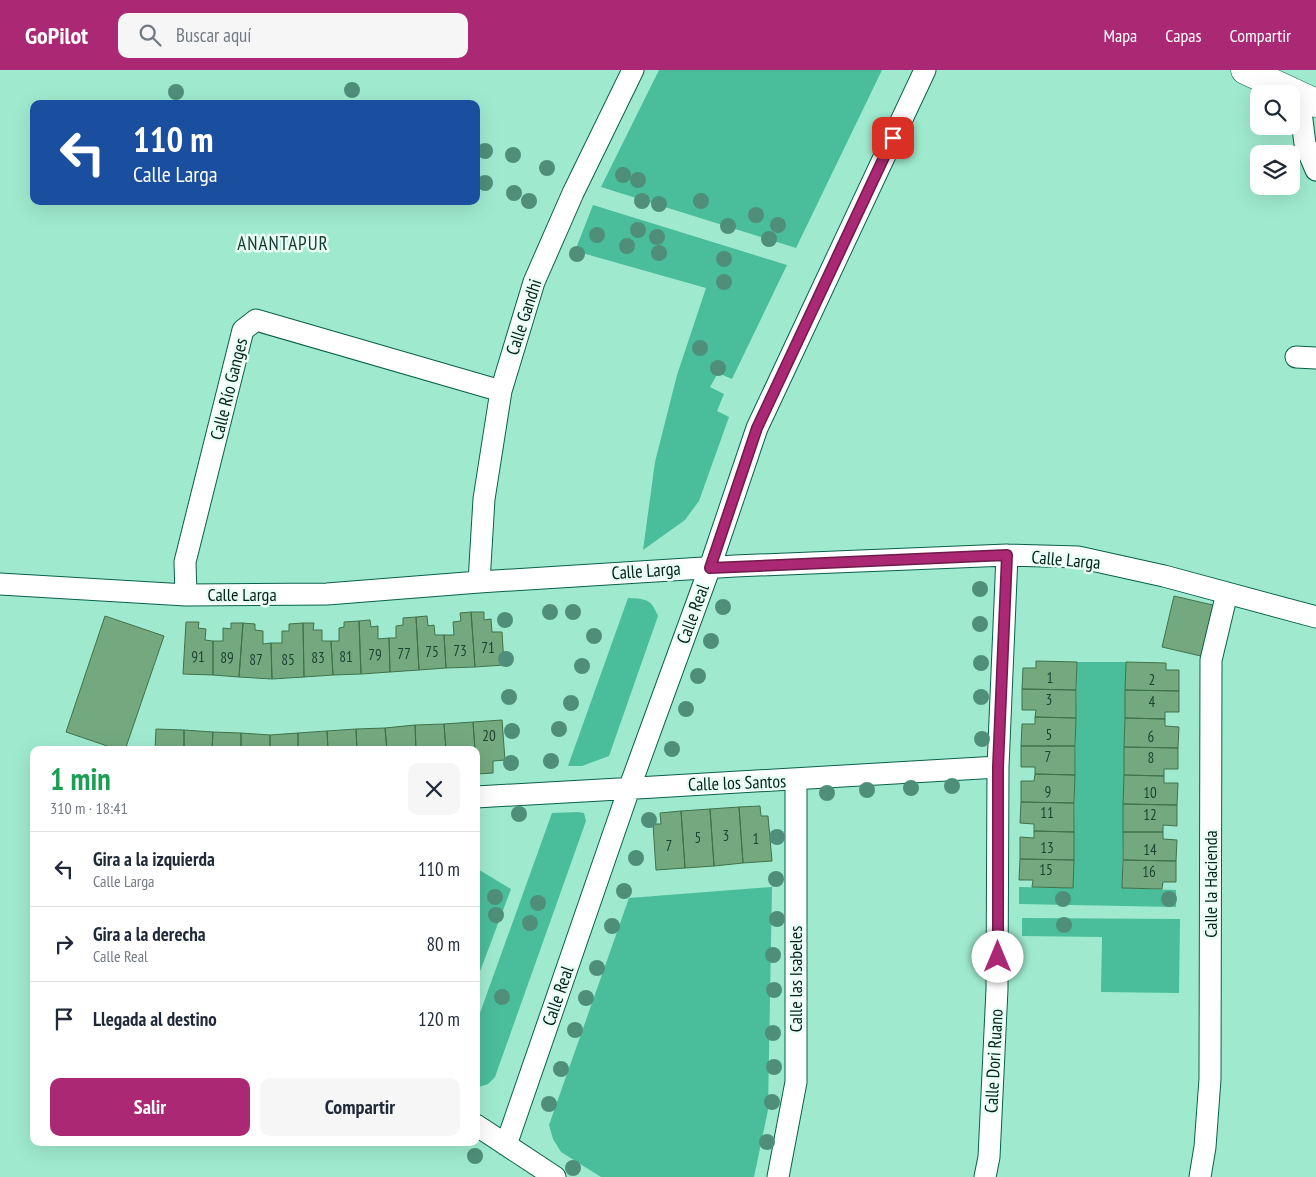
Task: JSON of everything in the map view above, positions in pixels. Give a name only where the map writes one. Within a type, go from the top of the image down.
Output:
[{"type":"street","name":"Calle Gandhi","points":[[479,582],[484,499],[501,391],[534,282],[573,193],[633,70]]},
{"type":"street","name":"Calle Real","points":[[506,1144],[629,789],[710,568],[757,428],[925,70]]},
{"type":"street","points":[[1245,70],[1307,100],[1305,144],[1316,170]]},
{"type":"street","name":"Calle Río Ganges","points":[[186,595],[185,562],[243,330],[256,320],[501,391]]},
{"type":"street","name":"Calle Larga","points":[[0,584],[186,595],[327,594],[479,582],[710,568],[1007,555],[1078,557],[1164,576],[1316,616]]},
{"type":"street","name":"Calle Dori Ruano","points":[[985,1177],[989,1157],[997,990],[998,767],[1007,555]]},
{"type":"street","name":"Calle la Hacienda","points":[[1200,1177],[1205,1147],[1210,1079],[1212,660],[1227,592]]},
{"type":"street","name":"Calle los Santos","points":[[480,797],[998,767]]},
{"type":"street","name":"Calle las Isabeles","points":[[778,1177],[796,1082],[796,780]]},
{"type":"street","points":[[480,1128],[555,1177]]},
{"type":"green space","points":[[659,70],[882,70],[796,248],[601,187]]},
{"type":"green space","points":[[593,205],[787,265],[732,379],[718,373],[710,387],[724,394],[717,411],[729,417],[699,501],[685,520],[643,550],[655,462],[677,375],[706,288],[575,251]]},
{"type":"green space","points":[[628,598],[648,601],[658,616],[609,756],[582,766],[568,766]]},
{"type":"green space","points":[[1077,662],[1126,662],[1122,888],[1176,890],[1176,907],[1019,904],[1019,887],[1073,888]]},
{"type":"green space","points":[[552,813],[584,813],[586,821],[495,1077],[488,1084],[480,1087],[480,1013]]},
{"type":"green space","points":[[480,870],[511,889],[480,971]]},
{"type":"green space","points":[[772,887],[768,1110],[754,1177],[601,1177],[561,1152],[553,1139],[549,1125],[629,898]]},
{"type":"green space","points":[[1022,918],[1180,919],[1179,993],[1101,992],[1102,937],[1022,936]]},
{"type":"building","points":[[1174,596],[1217,606],[1205,657],[1162,647]]},
{"type":"building","points":[[471,612],[484,612],[484,620],[491,619],[492,632],[502,632],[504,665],[475,667]]},
{"type":"building","points":[[471,612],[475,667],[446,668],[444,635],[454,635],[453,622],[461,621],[460,613]]},
{"type":"building","points":[[105,616],[164,636],[126,746],[107,746],[66,732]]},
{"type":"building","points":[[427,616],[428,626],[434,625],[435,635],[444,635],[446,668],[419,670],[416,617]]},
{"type":"building","points":[[416,617],[419,670],[390,672],[389,638],[396,638],[396,626],[403,625],[403,618]]},
{"type":"building","points":[[370,620],[371,627],[378,626],[378,639],[389,638],[390,672],[361,674],[359,621]]},
{"type":"building","points":[[359,621],[361,674],[333,675],[331,641],[339,641],[339,628],[344,627],[344,622]]},
{"type":"building","points":[[186,622],[199,622],[198,628],[206,629],[205,640],[213,641],[213,675],[183,674]]},
{"type":"building","points":[[231,623],[243,623],[239,677],[213,675],[213,641],[223,641],[223,628],[231,629]]},
{"type":"building","points":[[243,623],[255,624],[255,630],[263,631],[263,644],[271,643],[272,679],[239,677]]},
{"type":"building","points":[[303,623],[314,623],[313,630],[322,630],[322,641],[331,641],[333,675],[304,677]]},
{"type":"building","points":[[303,623],[304,677],[272,679],[271,643],[282,643],[282,631],[289,631],[289,624]]},
{"type":"building","points":[[1036,661],[1077,662],[1076,690],[1022,689],[1023,668],[1036,668]]},
{"type":"building","points":[[1126,662],[1166,663],[1166,670],[1179,670],[1179,691],[1125,690]]},
{"type":"building","points":[[1022,689],[1076,690],[1076,718],[1035,717],[1036,710],[1022,710]]},
{"type":"building","points":[[1125,690],[1179,691],[1179,712],[1165,712],[1165,719],[1125,718]]},
{"type":"building","points":[[1035,717],[1076,718],[1075,746],[1021,746],[1022,724],[1035,724]]},
{"type":"building","points":[[1125,718],[1165,719],[1165,726],[1179,727],[1178,748],[1124,747]]},
{"type":"building","points":[[502,720],[505,760],[493,761],[493,773],[480,774],[480,746],[475,746],[473,722]]},
{"type":"building","points":[[473,722],[475,746],[446,746],[444,724]]},
{"type":"building","points":[[444,724],[446,746],[416,746],[415,725]]},
{"type":"building","points":[[415,725],[416,746],[387,746],[385,728]]},
{"type":"building","points":[[385,728],[387,746],[357,746],[356,729]]},
{"type":"building","points":[[156,729],[184,730],[184,746],[155,746]]},
{"type":"building","points":[[356,729],[357,746],[328,746],[327,731]]},
{"type":"building","points":[[184,730],[213,732],[212,746],[184,746]]},
{"type":"building","points":[[327,731],[328,746],[298,746],[298,733]]},
{"type":"building","points":[[213,732],[241,733],[241,746],[212,746]]},
{"type":"building","points":[[241,733],[270,735],[270,746],[241,746]]},
{"type":"building","points":[[298,733],[298,746],[270,746],[270,735]]},
{"type":"building","points":[[1021,746],[1075,746],[1075,775],[1035,774],[1035,767],[1021,767]]},
{"type":"building","points":[[1124,747],[1178,748],[1178,769],[1164,769],[1164,776],[1124,775]]},
{"type":"building","points":[[1035,774],[1075,775],[1074,803],[1021,802],[1021,781],[1034,781]]},
{"type":"building","points":[[1124,775],[1164,776],[1164,783],[1178,783],[1177,805],[1123,804]]},
{"type":"building","points":[[1021,802],[1074,803],[1074,832],[1034,831],[1034,824],[1020,823]]},
{"type":"building","points":[[1123,804],[1177,805],[1177,826],[1163,825],[1163,832],[1123,832]]},
{"type":"building","points":[[760,806],[761,816],[768,816],[772,861],[743,863],[739,807]]},
{"type":"building","points":[[739,807],[743,863],[714,866],[710,809]]},
{"type":"building","points":[[710,809],[714,866],[685,868],[681,811]]},
{"type":"building","points":[[681,811],[685,868],[656,870],[653,824],[661,824],[660,813]]},
{"type":"building","points":[[1034,831],[1074,832],[1074,860],[1020,859],[1020,837],[1034,838]]},
{"type":"building","points":[[1123,832],[1163,832],[1163,839],[1177,840],[1176,861],[1123,860]]},
{"type":"building","points":[[1020,859],[1074,860],[1073,888],[1032,887],[1033,880],[1019,880]]},
{"type":"building","points":[[1123,860],[1176,861],[1176,882],[1163,882],[1162,889],[1122,888]]},
{"type":"district","name":"ANANTAPUR","points":[[283,243]]},
{"type":"route","points":[[893,138],[757,428],[710,568],[1007,555],[998,767],[998,957]]}]
